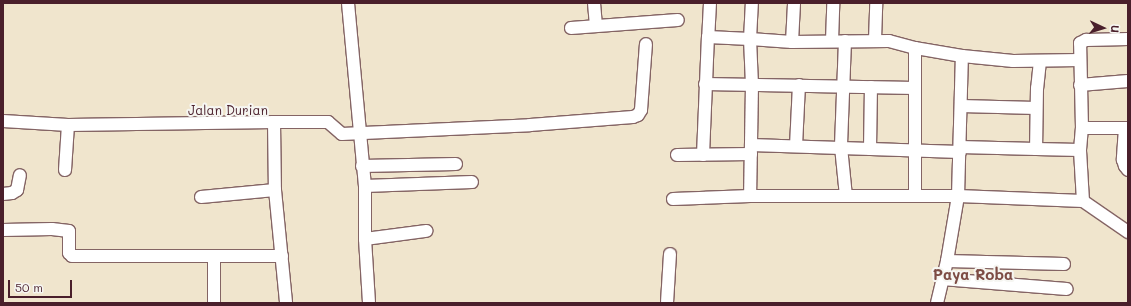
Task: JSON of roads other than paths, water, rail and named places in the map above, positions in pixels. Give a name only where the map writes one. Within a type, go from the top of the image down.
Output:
[{"type":"street","points":[[348,3],[365,186],[365,239],[369,303]]},
{"type":"street","points":[[594,3],[596,26]]},
{"type":"street","points":[[703,155],[705,84],[710,3]]},
{"type":"street","points":[[750,196],[752,85],[750,39],[752,3]]},
{"type":"street","points":[[792,42],[794,3]]},
{"type":"street","points":[[832,41],[834,3]]},
{"type":"street","points":[[876,3],[876,40]]},
{"type":"street","points":[[571,28],[678,20]]},
{"type":"street","points":[[708,37],[792,42],[876,40],[889,41],[915,48],[962,56],[1013,62],[1080,60]]},
{"type":"street","points":[[1083,201],[1080,150],[1082,128],[1079,46],[1082,41],[1128,39]]},
{"type":"street","points":[[845,41],[841,147],[846,196]]},
{"type":"street","points":[[274,122],[325,121],[331,124],[339,133],[360,133],[530,125],[636,116],[641,110],[646,44]]},
{"type":"street","points":[[915,48],[915,196]]},
{"type":"street","points":[[937,303],[947,261],[958,196],[962,56]]},
{"type":"street","points":[[1036,149],[1036,108],[1040,61]]},
{"type":"street","points":[[1080,85],[1128,81]]},
{"type":"street","points":[[705,84],[915,88]]},
{"type":"street","points":[[796,146],[799,85]]},
{"type":"street","points":[[870,149],[871,87]]},
{"type":"street","points":[[961,106],[1036,108]]},
{"type":"street","name":"Jalan Durian","points":[[3,121],[68,125],[274,122],[275,190],[286,303]]},
{"type":"street","points":[[65,170],[68,125]]},
{"type":"street","points":[[1082,128],[1126,128],[1123,160],[1128,170]]},
{"type":"street","points":[[676,155],[703,155],[796,146],[914,151],[960,149],[1080,150]]},
{"type":"street","points":[[362,166],[456,164]]},
{"type":"street","points":[[3,194],[12,193],[17,190],[20,175]]},
{"type":"street","points":[[365,186],[472,182]]},
{"type":"street","points":[[201,197],[275,190]]},
{"type":"street","points":[[673,199],[750,196],[958,196],[1083,201],[1128,232]]},
{"type":"street","points":[[3,230],[52,228],[69,230],[69,252],[72,256],[282,256]]},
{"type":"street","points":[[365,239],[426,231]]},
{"type":"street","points":[[667,303],[670,254]]},
{"type":"street","points":[[214,256],[214,303]]},
{"type":"street","points":[[947,261],[1064,264]]},
{"type":"street","points":[[942,279],[1067,289]]},
{"type":"district","name":"Paya Roba","points":[[973,275]]}]
